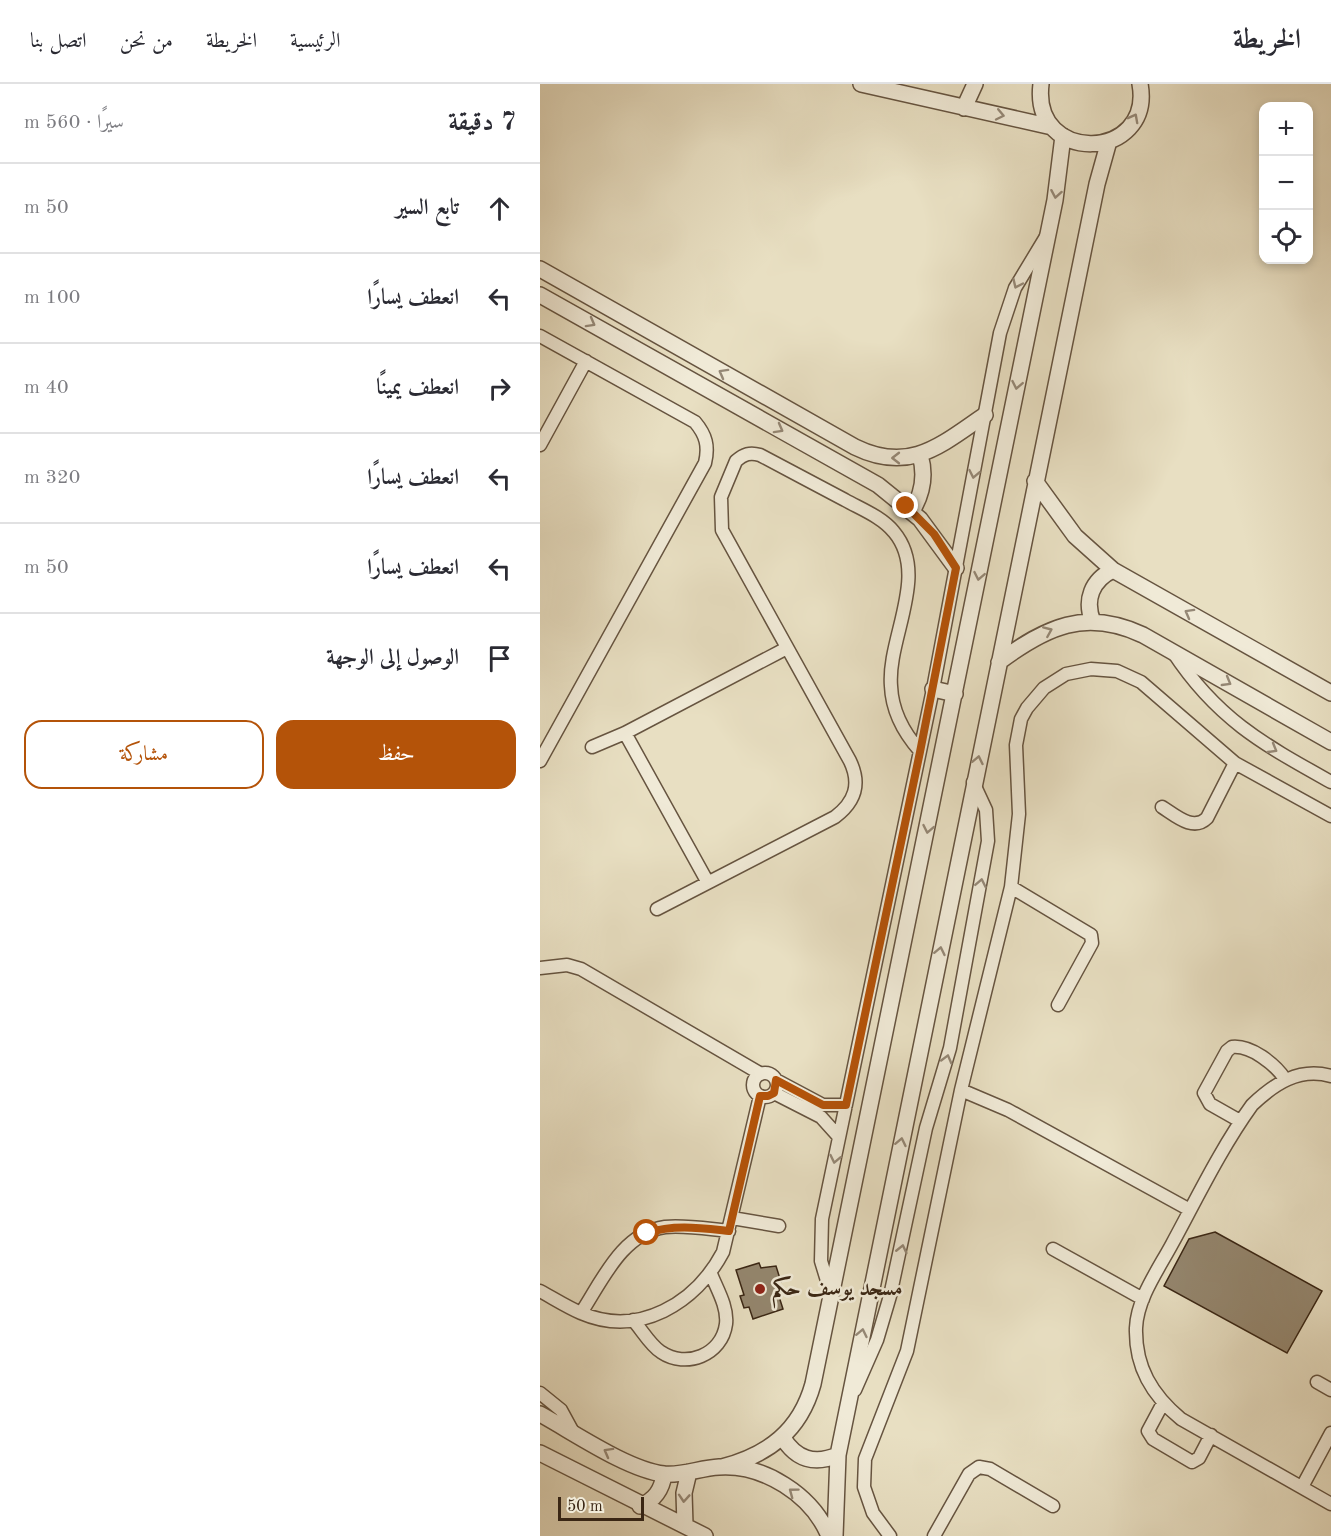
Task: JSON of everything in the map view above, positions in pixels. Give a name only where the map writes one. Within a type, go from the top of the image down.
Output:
[{"type":"street","points":[[861,84],[1057,131],[1085,144],[1109,141],[1123,133],[1134,121],[1140,106],[1140,84]]},
{"type":"street","points":[[964,108],[975,84]]},
{"type":"street","points":[[540,1414],[636,1466],[664,1474],[722,1467],[756,1456],[783,1438],[797,1420],[811,1393],[833,1299],[1059,179],[1057,131],[1041,103],[1041,84]]},
{"type":"street","points":[[835,1536],[838,1455],[848,1402],[1035,482],[1109,141]]},
{"type":"street","points":[[833,1299],[821,1261],[820,1233],[933,689],[1000,333],[1009,303],[1030,260],[1047,234]]},
{"type":"street","points":[[540,269],[855,447],[887,458],[920,455],[940,446],[985,415]]},
{"type":"street","points":[[540,295],[863,476],[912,511],[934,534],[956,568]]},
{"type":"street","points":[[540,336],[695,422],[704,432],[708,452],[705,463],[540,761]]},
{"type":"street","points":[[540,445],[586,361]]},
{"type":"street","points":[[657,909],[707,881],[835,817],[853,799],[856,786],[856,773],[722,530],[720,497],[736,460],[747,453],[760,455],[875,516],[894,531],[901,541],[906,552],[909,575],[890,684],[899,720],[920,752]]},
{"type":"street","points":[[912,511],[920,496],[923,480],[920,455]]},
{"type":"street","points":[[1035,482],[1075,536],[1113,570],[1331,693]]},
{"type":"street","points":[[1093,622],[1089,608],[1090,594],[1096,582],[1113,570]]},
{"type":"street","points":[[999,662],[1042,632],[1067,624],[1093,622],[1131,630],[1331,742]]},
{"type":"street","points":[[592,747],[625,733],[787,648]]},
{"type":"street","points":[[1172,651],[1204,694],[1243,730],[1331,782]]},
{"type":"street","points":[[890,1536],[873,1514],[864,1487],[865,1459],[907,1351],[961,1090],[1011,887],[1019,823],[1017,732],[1027,708],[1054,680],[1072,672],[1104,669],[1129,675],[1151,690],[1235,763],[1331,816]]},
{"type":"street","points":[[933,689],[955,694]]},
{"type":"street","points":[[625,733],[707,881]]},
{"type":"street","points":[[1162,807],[1191,824],[1200,824],[1207,818],[1235,763]]},
{"type":"street","points":[[848,1402],[869,1361],[884,1318],[903,1241],[926,1128],[950,1048],[988,842],[986,810],[973,782]]},
{"type":"street","points":[[1011,887],[1091,935],[1092,944],[1058,1005]]},
{"type":"street","points":[[540,968],[567,965],[581,969],[761,1074],[770,1074],[775,1086],[821,1117],[839,1137]]},
{"type":"street","points":[[1240,1122],[1210,1104],[1204,1093],[1227,1051],[1238,1047],[1267,1060],[1278,1068],[1285,1079]]},
{"type":"street","points":[[760,1096],[753,1087],[761,1074]]},
{"type":"street","points":[[1331,1076],[1302,1074],[1285,1079],[1266,1091],[1240,1122],[1143,1299],[1136,1326],[1137,1353],[1145,1379],[1163,1403],[1181,1419],[1331,1504]]},
{"type":"street","points":[[775,1086],[823,1105],[846,1105]]},
{"type":"street","points":[[760,1096],[768,1096],[775,1086]]},
{"type":"street","points":[[961,1090],[1008,1110],[1190,1210]]},
{"type":"street","points":[[540,1291],[581,1313],[615,1321],[651,1316],[677,1304],[699,1288],[711,1275],[723,1252],[760,1096]]},
{"type":"street","points":[[581,1313],[620,1253],[647,1233],[663,1227],[731,1224],[779,1226]]},
{"type":"street","points":[[1053,1249],[1143,1299]]},
{"type":"street","points":[[633,1320],[658,1350],[671,1358],[686,1360],[700,1357],[717,1343],[726,1323],[725,1309],[711,1275]]},
{"type":"street","points":[[1317,1382],[1331,1390]]},
{"type":"street","points":[[540,1393],[561,1410],[573,1432]]},
{"type":"street","points":[[1163,1403],[1148,1431],[1153,1438],[1192,1461],[1199,1458],[1211,1435]]},
{"type":"street","points":[[1302,1487],[1331,1433]]},
{"type":"street","points":[[783,1438],[790,1449],[800,1457],[819,1460],[838,1455]]},
{"type":"street","points":[[540,1453],[640,1506],[705,1536]]},
{"type":"street","points":[[722,1467],[758,1473],[791,1490],[818,1516],[830,1536]]},
{"type":"street","points":[[934,1536],[969,1474],[978,1467],[990,1469],[1053,1506]]},
{"type":"street","points":[[685,1525],[684,1493],[689,1472]]},
{"type":"street","points":[[640,1506],[648,1503],[660,1491],[664,1474]]},
{"type":"building","points":[[1215,1232],[1322,1291],[1287,1353],[1164,1286],[1189,1239]]},
{"type":"building","name":"مسجد يوسف حكم","points":[[759,1263],[761,1268],[776,1266],[781,1282],[775,1284],[783,1309],[753,1319],[749,1307],[744,1308],[740,1296],[744,1295],[736,1270]]},
{"type":"place","name":"مسجد يوسف حكم","points":[[760,1289]]},
{"type":"route","points":[[647,1233],[663,1227],[729,1231],[760,1096],[764,1097],[774,1093],[777,1089],[776,1080],[823,1105],[831,1107],[846,1105],[956,568],[934,534],[906,506]]}]
